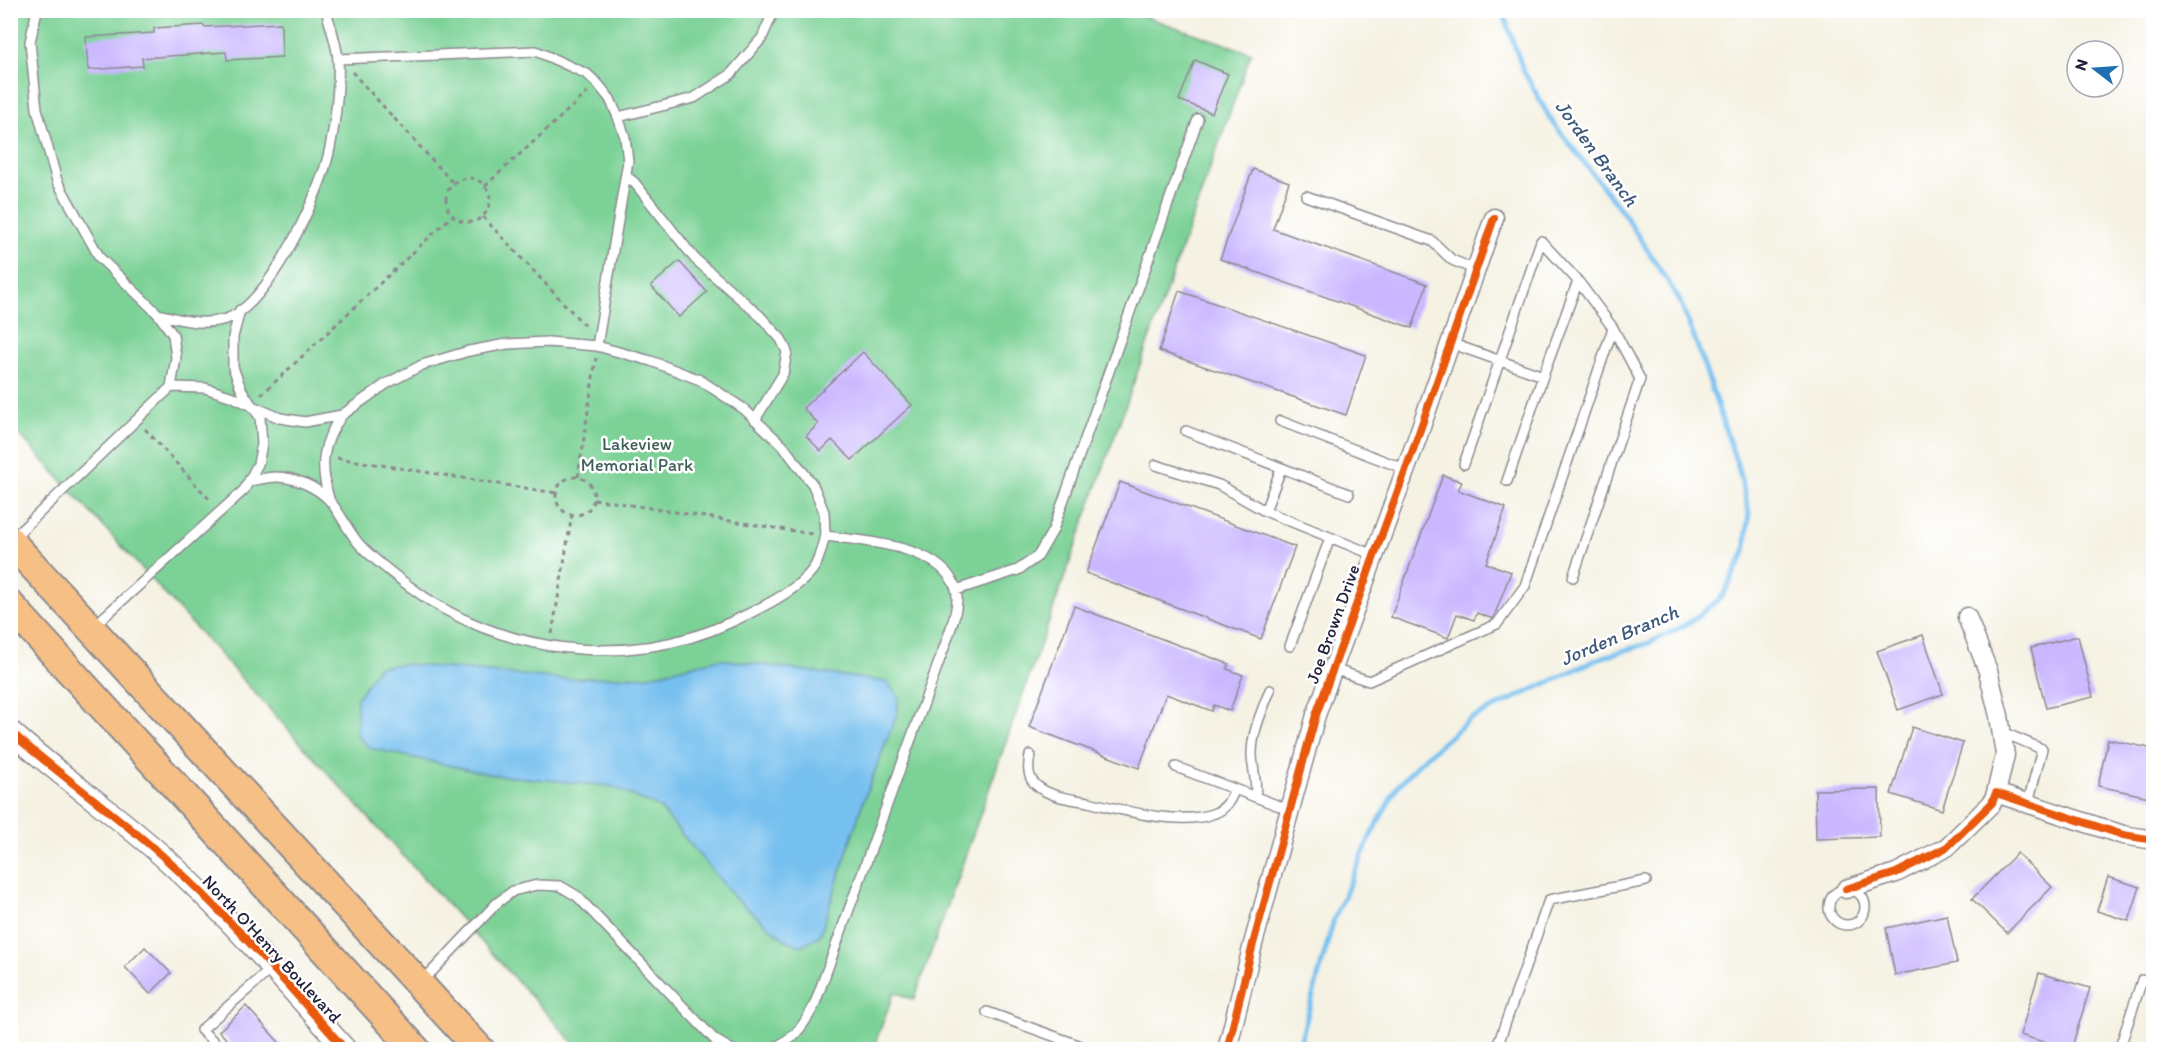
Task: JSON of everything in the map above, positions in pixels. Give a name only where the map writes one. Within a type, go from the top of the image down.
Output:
[{"type":"highway","points":[[10,541],[480,1050]]},
{"type":"highway","points":[[10,605],[416,1050]]},
{"type":"highway","points":[[10,631],[172,782]]},
{"type":"street","name":"Joe Brown Drive","points":[[1227,1050],[1316,715],[1494,218]]},
{"type":"street","points":[[1846,889],[1896,873],[1947,847],[1992,803],[2005,755],[1988,671],[1967,617]]},
{"type":"street","name":"North O'Henry Boulevard","points":[[10,731],[167,860],[210,901],[340,1047]]},
{"type":"street","points":[[1996,793],[2123,835],[2154,840]]},
{"type":"lane","points":[[10,541],[171,387],[176,358],[173,335],[158,314],[100,258],[57,181],[37,108],[30,42],[37,10]]},
{"type":"lane","points":[[158,314],[192,323],[226,319],[250,304],[278,268],[307,214],[324,172],[335,116],[338,59],[326,10]]},
{"type":"lane","points":[[618,117],[694,98],[730,75],[762,38],[774,10]]},
{"type":"lane","points":[[338,59],[536,51],[588,74],[598,84],[610,99],[618,117],[625,137],[628,161],[597,346]]},
{"type":"lane","points":[[957,590],[1018,570],[1038,556],[1053,530],[1198,119]]},
{"type":"lane","points":[[626,176],[695,259],[760,316],[781,339],[787,352],[783,374],[755,420]]},
{"type":"lane","points":[[1306,196],[1432,241],[1452,260],[1476,270]]},
{"type":"lane","points":[[1464,464],[1541,241],[1578,281],[1613,328],[1640,379],[1573,577]]},
{"type":"lane","points":[[1507,481],[1578,281]]},
{"type":"lane","points":[[91,628],[244,490],[258,464],[262,444],[260,417],[241,389],[233,367],[232,337],[240,310]]},
{"type":"lane","points":[[1333,669],[1369,681],[1497,624],[1525,585],[1613,328]]},
{"type":"lane","points":[[249,481],[277,477],[306,483],[328,499],[360,545],[410,587],[458,617],[514,638],[570,648],[626,650],[679,642],[718,628],[764,607],[795,586],[815,566],[825,536],[824,512],[813,485],[783,446],[744,409],[700,381],[651,361],[597,346],[548,342],[507,344],[469,351],[422,365],[386,384],[342,415],[332,428],[324,457],[323,476],[328,499]]},
{"type":"lane","points":[[1450,343],[1543,375]]},
{"type":"lane","points":[[171,387],[205,388],[233,397],[280,418],[305,422],[342,415]]},
{"type":"lane","points":[[1280,421],[1405,469]]},
{"type":"lane","points":[[1186,431],[1348,494]]},
{"type":"lane","points":[[1156,465],[1219,485],[1265,512],[1374,555]]},
{"type":"lane","points":[[1265,512],[1281,469]]},
{"type":"lane","points":[[769,1050],[787,1042],[802,1028],[814,1006],[941,656],[953,621],[957,590],[946,571],[922,556],[903,548],[825,536]]},
{"type":"lane","points":[[1290,646],[1330,538]]},
{"type":"lane","points":[[1255,797],[1257,787],[1252,758],[1252,737],[1269,690]]},
{"type":"lane","points":[[2001,732],[2042,749],[2028,803]]},
{"type":"lane","points":[[1030,755],[1028,766],[1031,778],[1045,791],[1149,815],[1176,818],[1215,814],[1227,807],[1235,789]]},
{"type":"lane","points":[[1176,767],[1290,810]]},
{"type":"lane","points":[[1496,1050],[1549,900],[1646,881]]},
{"type":"lane","points":[[420,984],[497,903],[513,891],[537,885],[560,886],[577,896],[715,1040],[732,1050]]},
{"type":"lane","points":[[223,1050],[201,1030],[271,969]]},
{"type":"lane","points":[[2119,1050],[2142,980],[2154,983]]},
{"type":"lane","points":[[987,1012],[1092,1050]]},
{"type":"path","points":[[338,59],[454,184]]},
{"type":"path","points":[[485,186],[598,84]]},
{"type":"path","points":[[470,178],[485,186],[490,196],[490,204],[483,217],[469,222],[462,221],[453,215],[447,206],[446,199],[454,184],[470,178]]},
{"type":"path","points":[[252,406],[264,391],[453,215]]},
{"type":"path","points":[[483,217],[585,325],[597,346],[578,477]]},
{"type":"path","points":[[136,420],[220,512]]},
{"type":"path","points":[[324,457],[556,493]]},
{"type":"path","points":[[578,477],[592,487],[594,500],[588,511],[572,515],[559,507],[556,493],[560,484],[565,480],[578,477]]},
{"type":"path","points":[[594,500],[825,536]]},
{"type":"path","points":[[550,645],[572,515]]},
{"type":"green space","name":"Lakeview Memorial Park","points":[[1126,10],[1251,53],[914,1000],[894,992],[873,1049],[579,1049],[11,425],[10,11]]},
{"type":"water","points":[[720,659],[887,682],[899,697],[897,714],[864,799],[820,935],[801,946],[784,939],[736,899],[660,808],[611,786],[493,775],[369,748],[357,735],[357,698],[378,667],[405,664],[562,679],[648,676]]},
{"type":"building","points":[[281,23],[282,57],[227,60],[226,52],[142,58],[143,66],[88,70],[86,37],[154,33],[154,28]]},
{"type":"building","points":[[1195,60],[1228,74],[1212,113],[1179,100]]},
{"type":"building","points":[[1253,169],[1289,182],[1273,229],[1427,284],[1412,328],[1220,259]]},
{"type":"building","points":[[679,261],[707,292],[679,317],[651,286]]},
{"type":"building","points":[[1179,291],[1366,355],[1346,415],[1159,351]]},
{"type":"building","points":[[863,352],[912,405],[852,460],[832,440],[821,451],[806,436],[818,424],[803,408]]},
{"type":"building","points":[[1443,475],[1462,482],[1458,490],[1506,508],[1486,563],[1511,572],[1493,619],[1477,613],[1474,620],[1457,614],[1448,638],[1391,617]]},
{"type":"building","points":[[1120,482],[1295,547],[1261,639],[1086,573]]},
{"type":"building","points":[[1074,606],[1229,664],[1227,669],[1243,675],[1230,711],[1214,705],[1212,711],[1166,694],[1139,768],[1029,727]]},
{"type":"building","points":[[1923,635],[1943,694],[1898,710],[1877,651]]},
{"type":"building","points":[[2078,636],[2093,697],[2046,708],[2031,648]]},
{"type":"building","points":[[1912,727],[1963,743],[1942,810],[1891,794]]},
{"type":"building","points":[[2108,739],[2154,749],[2154,798],[2098,786]]},
{"type":"building","points":[[1879,789],[1880,837],[1816,839],[1815,790]]},
{"type":"building","points":[[2017,853],[2052,887],[2007,933],[1972,899]]},
{"type":"building","points":[[2108,877],[2140,887],[2129,921],[2097,911]]},
{"type":"building","points":[[1947,915],[1957,963],[1895,975],[1886,928]]},
{"type":"building","points":[[145,947],[171,973],[150,994],[125,967]]},
{"type":"building","points":[[2039,973],[2090,988],[2071,1050],[2020,1035]]},
{"type":"building","points":[[246,1006],[286,1050],[236,1050],[219,1031]]},
{"type":"waterway","name":"Jorden Branch","points":[[1298,1050],[1334,919],[1372,833],[1397,787],[1421,761],[1470,719],[1600,658],[1649,643],[1689,623],[1722,597],[1745,552],[1749,512],[1738,467],[1679,299],[1624,214],[1551,120],[1523,70],[1502,10]]},
{"type":"cycle path","points":[[1227,1050],[1253,944],[1316,715],[1414,447],[1494,218]]},
{"type":"cycle path","points":[[10,731],[149,844],[192,883],[259,953],[346,1050]]},
{"type":"cycle path","points":[[1846,889],[1896,873],[1947,847],[1992,803],[1996,793],[2123,835],[2154,840]]}]
